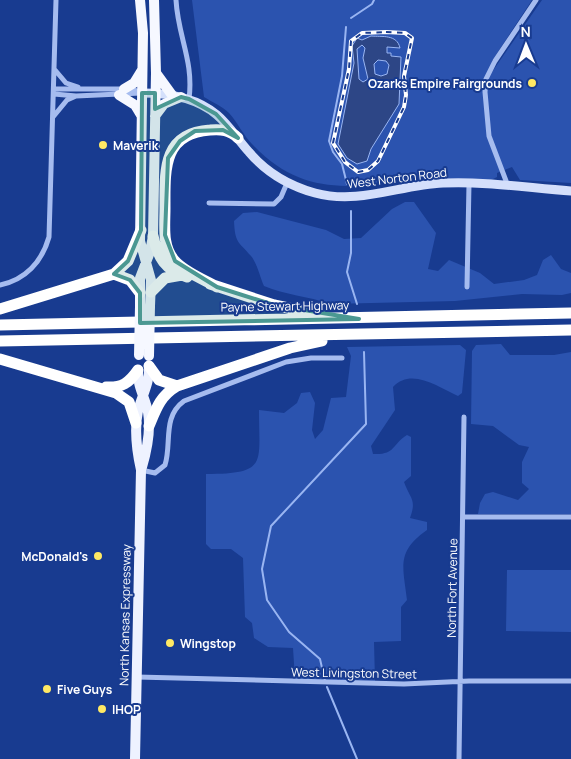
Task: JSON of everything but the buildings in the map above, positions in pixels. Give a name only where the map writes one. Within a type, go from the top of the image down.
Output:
[{"type":"highway","name":"North Kansas Expressway","points":[[140,0],[144,33],[141,248],[146,263]]},
{"type":"highway","name":"North Kansas Expressway","points":[[138,370],[146,359],[146,263],[153,236],[156,73],[154,0]]},
{"type":"highway","points":[[142,69],[134,83],[122,92],[142,115]]},
{"type":"highway","points":[[154,116],[164,104],[180,97],[156,73]]},
{"type":"highway","points":[[216,286],[178,264],[168,249],[164,230],[167,164],[180,140],[196,131],[223,130],[238,138]]},
{"type":"highway","points":[[0,309],[114,274],[128,262],[141,230]]},
{"type":"highway","points":[[153,236],[162,262],[182,275],[297,311],[359,319]]},
{"type":"highway","points":[[114,274],[130,280],[145,292],[165,278],[182,275]]},
{"type":"highway","name":"Payne Stewart Highway","points":[[0,325],[359,319],[571,313]]},
{"type":"highway","points":[[0,341],[571,330]]},
{"type":"highway","points":[[149,426],[159,402],[165,394],[178,386],[290,348],[366,335]]},
{"type":"highway","points":[[146,359],[158,380],[178,386]]},
{"type":"highway","points":[[0,360],[100,386],[127,399],[132,408],[136,423]]},
{"type":"highway","points":[[100,386],[124,385],[131,380],[138,370]]},
{"type":"main road","name":"West Norton Road","points":[[142,93],[180,97],[216,114],[260,163],[287,183],[317,194],[344,197],[369,196],[430,184],[469,184],[571,191]]},
{"type":"main road","name":"North Kansas Expressway","points":[[135,759],[141,470],[136,423],[149,380],[146,359]]},
{"type":"main road","name":"North Kansas Expressway","points":[[138,370],[138,381],[148,413],[149,426],[141,470]]},
{"type":"street","points":[[0,285],[21,278],[30,270],[41,257],[47,243],[50,226],[56,0]]},
{"type":"street","points":[[176,0],[179,25],[191,72],[180,97]]},
{"type":"street","points":[[508,186],[489,136],[485,92],[486,78],[495,61],[536,0]]},
{"type":"street","points":[[55,70],[66,83],[84,89]]},
{"type":"street","name":"West Norton Road","points":[[54,91],[84,89],[142,93]]},
{"type":"street","name":"West Norton Road","points":[[54,91],[76,96],[122,92]]},
{"type":"street","points":[[53,117],[67,100],[76,96]]},
{"type":"street","points":[[209,203],[274,204],[281,197],[287,183]]},
{"type":"street","points":[[468,287],[469,184]]},
{"type":"street","points":[[141,470],[155,472],[165,465],[170,419],[176,408],[184,401],[286,362],[311,358],[342,358]]},
{"type":"street","name":"North Fort Avenue","points":[[459,759],[464,417]]},
{"type":"street","points":[[464,517],[571,517]]},
{"type":"street","name":"West Livingston Street","points":[[137,677],[369,684],[571,681]]},
{"type":"highlighted area","points":[[142,93],[155,93],[155,109],[181,97],[189,99],[216,114],[238,138],[223,130],[195,131],[180,141],[168,158],[165,235],[175,261],[217,287],[274,305],[359,319],[140,323],[140,293],[130,280],[114,274],[128,261],[141,230]]},
{"type":"shaded area","points":[[192,0],[532,0],[492,61],[492,72],[542,0],[571,0],[571,183],[520,180],[512,167],[497,173],[497,177],[491,180],[429,178],[429,175],[426,175],[378,184],[355,186],[312,182],[292,174],[272,162],[252,144],[226,111],[204,97]]},
{"type":"shaded area","points":[[371,36],[392,38],[396,40],[400,48],[387,47],[387,53],[391,53],[391,56],[401,57],[399,104],[371,149],[367,161],[357,164],[347,158],[338,144],[354,63],[352,46],[357,38],[362,40]],"holes":[[[362,45],[365,48],[363,58],[368,79],[363,82],[359,79],[357,49]],[[378,60],[386,61],[389,65],[387,74],[381,76],[375,74],[374,64]]]},
{"type":"shaded area","points":[[405,202],[414,202],[436,233],[428,269],[438,271],[449,260],[480,273],[494,284],[524,280],[537,275],[543,260],[551,255],[561,269],[571,273],[571,293],[562,295],[522,294],[455,301],[330,304],[264,286],[257,266],[235,234],[234,221],[243,213],[257,212],[326,230],[344,239],[361,238],[392,209]]},
{"type":"shaded area","points":[[501,344],[510,355],[554,355],[571,352],[571,514],[478,514],[480,503],[485,494],[493,492],[518,500],[529,489],[522,483],[522,462],[529,447],[519,445],[493,426],[471,424],[472,351],[476,345]]},
{"type":"shaded area","points":[[460,345],[466,350],[462,393],[458,396],[434,384],[417,379],[400,381],[393,387],[395,410],[371,446],[373,454],[386,453],[393,449],[407,435],[411,437],[411,476],[404,482],[413,503],[410,518],[427,522],[427,530],[410,545],[404,560],[403,569],[407,600],[401,607],[401,641],[374,642],[375,681],[295,679],[293,648],[268,647],[254,638],[252,623],[245,617],[243,558],[231,549],[211,549],[206,544],[206,474],[240,472],[250,468],[256,462],[259,454],[259,410],[284,413],[297,403],[301,393],[310,392],[315,403],[312,430],[315,439],[323,430],[331,398],[346,397],[351,356],[347,347]]},
{"type":"shaded area","points":[[507,570],[571,570],[571,632],[506,631]]},
{"type":"waterway","points":[[351,18],[372,4],[374,0]]},
{"type":"waterway","points":[[346,27],[342,76],[329,141],[333,152],[342,164],[347,184]]},
{"type":"waterway","points":[[351,211],[351,253],[347,272],[357,304]]},
{"type":"waterway","points":[[325,681],[320,659],[289,632],[267,600],[262,569],[271,526],[366,424],[364,352]]},
{"type":"waterway","points":[[327,687],[357,759]]},
{"type":"railway","points":[[386,32],[405,33],[412,38],[404,76],[406,95],[404,107],[378,161],[368,170],[358,172],[345,162],[333,143],[349,69],[351,41],[362,33],[386,32]]},
{"type":"place","name":"Ozarks Empire Fairgrounds","points":[[532,83]]},
{"type":"place","name":"Maverik","points":[[103,145]]},
{"type":"place","name":"McDonald's","points":[[98,556]]},
{"type":"place","name":"Wingstop","points":[[170,643]]},
{"type":"place","name":"Five Guys","points":[[47,689]]},
{"type":"place","name":"IHOP","points":[[102,709]]}]
